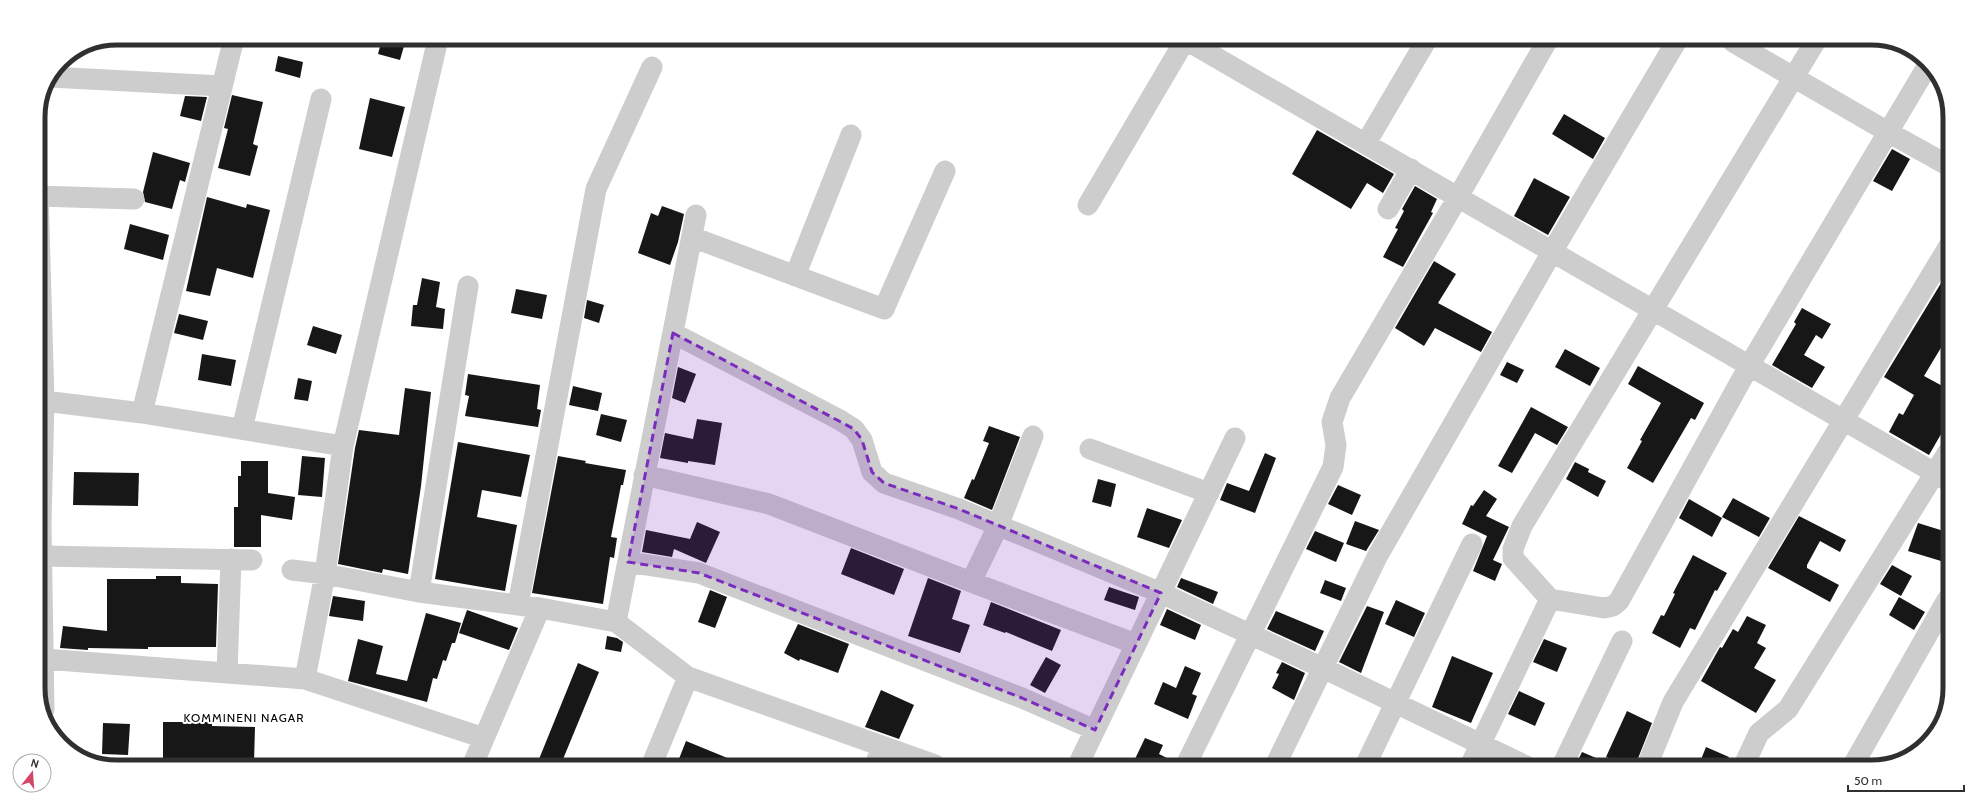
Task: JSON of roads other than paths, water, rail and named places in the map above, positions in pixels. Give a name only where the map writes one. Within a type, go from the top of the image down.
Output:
[{"type":"street","points":[[142,413],[232,45]]},
{"type":"street","points":[[305,679],[325,574],[343,446],[437,45]]},
{"type":"street","points":[[1088,205],[1181,47],[1186,45]]},
{"type":"street","points":[[1194,45],[1941,477],[1788,709],[1759,733],[1747,760]]},
{"type":"street","points":[[1366,144],[1424,45]]},
{"type":"street","points":[[1188,760],[1333,467],[1336,445],[1332,422],[1340,398],[1458,197],[1545,45]]},
{"type":"street","points":[[1278,760],[1378,555],[1552,252],[1674,45]]},
{"type":"street","points":[[1738,45],[1793,78],[1943,163]]},
{"type":"street","points":[[1813,45],[1654,311],[1522,526],[1513,549],[1514,558],[1550,599],[1604,608],[1613,606],[1620,601],[1749,366],[1925,69]]},
{"type":"street","points":[[518,605],[596,189],[652,67]]},
{"type":"street","points":[[57,77],[222,86]]},
{"type":"street","points":[[242,429],[321,99]]},
{"type":"street","points":[[794,276],[851,135]]},
{"type":"street","points":[[1388,209],[1410,169]]},
{"type":"street","points":[[692,237],[884,309],[945,171]]},
{"type":"street","points":[[45,196],[134,199]]},
{"type":"street","points":[[616,622],[696,215]]},
{"type":"street","points":[[1649,760],[1673,702],[1943,256]]},
{"type":"street","points":[[419,592],[468,286]]},
{"type":"street","points":[[673,333],[840,420],[854,429],[862,440],[872,472],[884,483],[998,526],[1160,593],[1323,668],[1513,760]]},
{"type":"street","points":[[45,401],[142,413],[343,446]]},
{"type":"street","points":[[971,582],[998,526],[1033,436]]},
{"type":"street","points":[[1080,760],[1236,438]]},
{"type":"street","points":[[1090,449],[1209,493]]},
{"type":"street","points":[[644,475],[769,504],[1136,644]]},
{"type":"street","points":[[1368,760],[1472,544]]},
{"type":"street","points":[[45,556],[252,560]]},
{"type":"street","points":[[227,673],[231,559]]},
{"type":"street","points":[[628,562],[699,573],[1022,698],[1095,730]]},
{"type":"street","points":[[292,570],[325,574],[419,592],[540,608],[616,622],[688,676],[879,756],[904,760]]},
{"type":"street","points":[[1473,760],[1550,599]]},
{"type":"street","points":[[475,760],[540,608]]},
{"type":"street","points":[[1856,760],[1943,610]]},
{"type":"street","points":[[1565,760],[1622,641]]},
{"type":"street","points":[[45,660],[305,679],[484,738]]},
{"type":"street","points":[[654,760],[688,676]]},
{"type":"district","name":"KOMMINENI NAGAR","points":[[244,718]]}]
